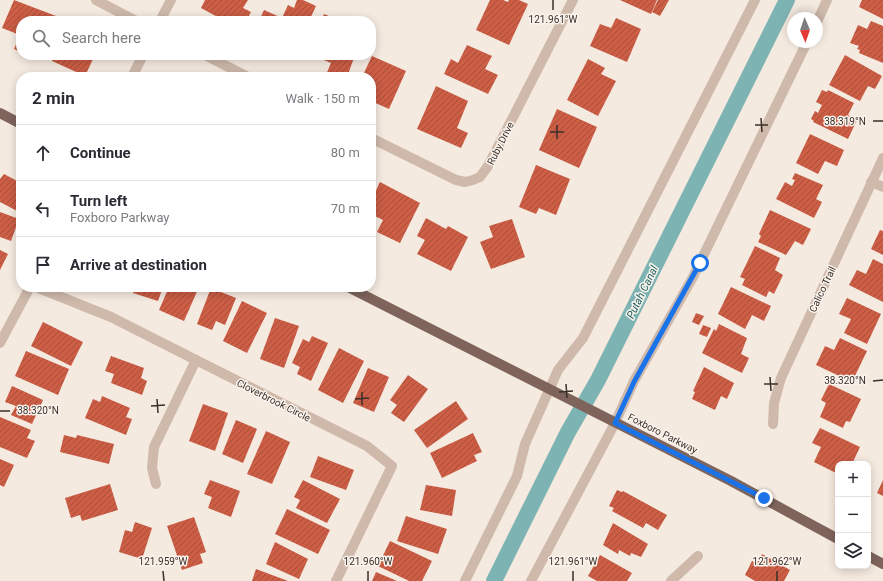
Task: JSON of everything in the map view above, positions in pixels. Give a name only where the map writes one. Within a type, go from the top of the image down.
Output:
[{"type":"main road","points":[[0,113],[16,121]]},
{"type":"main road","name":"Foxboro Parkway","points":[[358,292],[737,484],[835,537]]},
{"type":"main road","points":[[871,558],[883,564]]},
{"type":"street","points":[[96,0],[126,16]]},
{"type":"street","points":[[163,16],[171,0]]},
{"type":"street","name":"Ruby Drive","points":[[376,141],[449,178],[465,182],[480,177],[488,166],[573,0]]},
{"type":"street","points":[[464,581],[517,476],[525,444],[558,370],[583,338],[754,0]]},
{"type":"street","points":[[822,12],[828,0]]},
{"type":"street","points":[[531,581],[615,423],[634,382],[693,277],[804,48]]},
{"type":"street","points":[[134,72],[140,60]]},
{"type":"street","points":[[215,60],[238,72]]},
{"type":"street","name":"Calico Trail","points":[[773,424],[774,403],[781,378],[883,158]]},
{"type":"street","points":[[871,182],[883,187]]},
{"type":"street","points":[[0,342],[27,292]]},
{"type":"street","name":"Cloverbrook Circle","points":[[48,292],[111,317],[367,446],[392,466],[336,581]]},
{"type":"street","points":[[156,484],[152,468],[154,447],[196,360]]},
{"type":"street","points":[[671,581],[698,556]]},
{"type":"building","points":[[14,0],[56,16],[16,16],[16,33],[2,28]]},
{"type":"building","points":[[205,0],[248,0],[243,8],[251,12],[249,16],[216,16],[201,8]]},
{"type":"building","points":[[297,0],[303,0],[316,6],[311,16],[283,16],[288,5],[294,8]]},
{"type":"building","points":[[490,0],[503,0],[508,2],[509,0],[519,0],[528,4],[509,45],[476,30]]},
{"type":"building","points":[[620,0],[657,0],[651,14]]},
{"type":"building","points":[[658,0],[669,0],[660,16],[652,12]]},
{"type":"building","points":[[862,0],[883,0],[883,19],[859,7]]},
{"type":"building","points":[[264,10],[278,16],[261,16]]},
{"type":"building","points":[[616,18],[641,29],[627,62],[590,46],[600,24],[611,28]]},
{"type":"building","points":[[871,21],[883,26],[883,63],[859,53],[860,50],[857,49],[859,46],[850,43],[858,25],[867,29]]},
{"type":"building","points":[[467,45],[492,56],[485,69],[498,75],[488,94],[444,74],[451,59],[458,63]]},
{"type":"building","points":[[845,55],[882,76],[875,89],[868,86],[860,101],[829,85]]},
{"type":"building","points":[[376,58],[406,71],[389,109],[376,103],[376,72],[364,72],[370,60],[376,60]]},
{"type":"building","points":[[588,59],[605,68],[601,74],[616,81],[598,116],[567,100]]},
{"type":"building","points":[[93,60],[87,72],[76,72],[52,61]]},
{"type":"building","points":[[324,60],[353,60],[349,72],[327,72],[331,63]]},
{"type":"building","points":[[436,86],[468,101],[457,128],[468,133],[461,148],[417,129]]},
{"type":"building","points":[[822,90],[827,92],[828,90],[854,103],[848,115],[857,120],[848,139],[813,122],[814,121],[811,119],[815,111],[818,113],[822,105],[816,102]]},
{"type":"building","points":[[557,109],[597,127],[579,168],[539,150]]},
{"type":"building","points":[[810,134],[844,150],[837,166],[825,161],[818,174],[796,163]]},
{"type":"building","points":[[536,165],[570,179],[556,215],[539,208],[536,214],[519,207]]},
{"type":"building","points":[[795,173],[823,185],[816,199],[822,202],[814,218],[776,199],[785,182],[792,186],[795,180],[792,179]]},
{"type":"building","points":[[4,174],[16,180],[16,210],[0,202],[0,179]]},
{"type":"building","points":[[380,182],[420,203],[400,243],[377,232],[383,220],[376,216],[376,190]]},
{"type":"building","points":[[770,210],[811,229],[803,245],[795,241],[786,255],[758,242],[761,236],[759,234]]},
{"type":"building","points":[[0,212],[16,218],[16,227],[11,241],[0,237]]},
{"type":"building","points":[[426,218],[446,229],[448,226],[468,237],[451,271],[417,254],[425,240],[417,236]]},
{"type":"building","points":[[512,219],[525,257],[491,269],[480,242],[493,237],[489,226]]},
{"type":"building","points":[[880,230],[883,231],[883,255],[871,249]]},
{"type":"building","points":[[755,246],[780,258],[775,270],[783,275],[774,294],[769,291],[766,297],[742,285],[745,279],[740,277]]},
{"type":"building","points":[[0,250],[8,254],[0,270]]},
{"type":"building","points":[[873,259],[883,264],[883,302],[849,285],[857,270],[866,274]]},
{"type":"building","points":[[731,287],[771,306],[764,321],[752,315],[745,329],[718,314]]},
{"type":"building","points":[[133,292],[161,292],[158,301]]},
{"type":"building","points":[[167,292],[197,292],[184,321],[159,310]]},
{"type":"building","points":[[209,292],[221,292],[236,298],[225,325],[216,321],[212,330],[197,324]]},
{"type":"building","points":[[847,298],[881,314],[867,344],[844,333],[851,319],[839,314]]},
{"type":"building","points":[[242,301],[267,313],[247,353],[223,341]]},
{"type":"building","points":[[696,313],[704,316],[699,325],[692,322]]},
{"type":"building","points":[[275,318],[299,326],[284,368],[260,359]]},
{"type":"building","points":[[43,322],[83,342],[71,366],[31,346]]},
{"type":"building","points":[[719,324],[747,338],[741,354],[749,358],[742,373],[702,353],[714,329],[716,331]]},
{"type":"building","points":[[703,325],[711,328],[707,337],[699,334]]},
{"type":"building","points":[[312,336],[328,343],[311,381],[297,374],[300,367],[292,363],[303,339],[309,342]]},
{"type":"building","points":[[840,338],[867,351],[852,382],[816,365],[825,346],[834,350]]},
{"type":"building","points":[[339,348],[364,361],[343,403],[318,390]]},
{"type":"building","points":[[26,351],[69,369],[58,395],[15,376]]},
{"type":"building","points":[[111,356],[144,368],[141,378],[147,381],[142,395],[111,383],[114,374],[105,371]]},
{"type":"building","points":[[704,367],[734,383],[727,399],[721,396],[715,410],[692,399],[695,392],[693,391]]},
{"type":"building","points":[[368,368],[389,377],[374,412],[353,403]]},
{"type":"building","points":[[408,375],[428,389],[404,422],[391,413],[397,405],[390,400]]},
{"type":"building","points":[[829,384],[861,399],[850,422],[846,421],[843,428],[820,417],[826,403],[821,400]]},
{"type":"building","points":[[12,386],[43,400],[32,424],[11,415],[16,406],[5,402]]},
{"type":"building","points":[[102,396],[130,408],[126,417],[132,419],[126,435],[85,418],[93,399],[100,402]]},
{"type":"building","points":[[456,401],[468,419],[427,448],[414,430]]},
{"type":"building","points":[[203,404],[228,413],[215,451],[189,441]]},
{"type":"building","points":[[0,417],[31,430],[27,438],[35,441],[27,458],[0,447]]},
{"type":"building","points":[[236,420],[257,429],[243,463],[222,454]]},
{"type":"building","points":[[820,428],[860,447],[853,461],[835,461],[835,472],[814,462],[821,447],[812,443]]},
{"type":"building","points":[[266,431],[290,442],[272,484],[247,474]]},
{"type":"building","points":[[473,433],[482,452],[474,455],[477,461],[442,478],[430,453]]},
{"type":"building","points":[[64,435],[76,438],[77,435],[114,444],[109,464],[60,452]]},
{"type":"building","points":[[318,456],[354,470],[346,490],[310,477]]},
{"type":"building","points":[[0,459],[14,465],[4,487],[0,485]]},
{"type":"building","points":[[210,480],[240,491],[231,517],[208,508],[212,497],[204,494]]},
{"type":"building","points":[[303,480],[340,499],[327,523],[296,508],[300,500],[294,497]]},
{"type":"building","points":[[883,480],[883,496],[877,493]]},
{"type":"building","points":[[110,484],[118,510],[82,521],[80,515],[71,518],[65,498]]},
{"type":"building","points":[[426,485],[456,490],[452,516],[420,510]]},
{"type":"building","points":[[617,490],[623,491],[667,515],[658,530],[646,523],[643,528],[612,511],[614,508],[609,506]]},
{"type":"building","points":[[287,509],[330,530],[318,554],[275,534]]},
{"type":"building","points":[[406,516],[447,529],[438,554],[397,541]]},
{"type":"building","points":[[194,517],[206,552],[200,554],[203,563],[182,570],[167,526]]},
{"type":"building","points":[[135,522],[152,528],[142,559],[119,552],[125,530],[132,532]]},
{"type":"building","points":[[613,523],[648,544],[641,557],[631,553],[630,556],[619,550],[618,554],[603,545]]},
{"type":"building","points":[[390,541],[432,561],[422,581],[409,581],[378,566]]},
{"type":"building","points":[[275,542],[308,559],[299,579],[266,564]]},
{"type":"building","points":[[762,554],[790,570],[784,581],[755,581],[745,575],[752,561],[757,563]]},
{"type":"building","points":[[600,555],[632,573],[627,581],[597,581],[588,576]]},
{"type":"building","points":[[256,569],[288,581],[252,581]]},
{"type":"building","points":[[376,572],[397,581],[372,581]]},
{"type":"waterway","name":"Putah Canal","points":[[494,581],[568,432],[598,380],[787,0]]},
{"type":"route","points":[[700,263],[634,382],[615,423],[764,498]]}]
